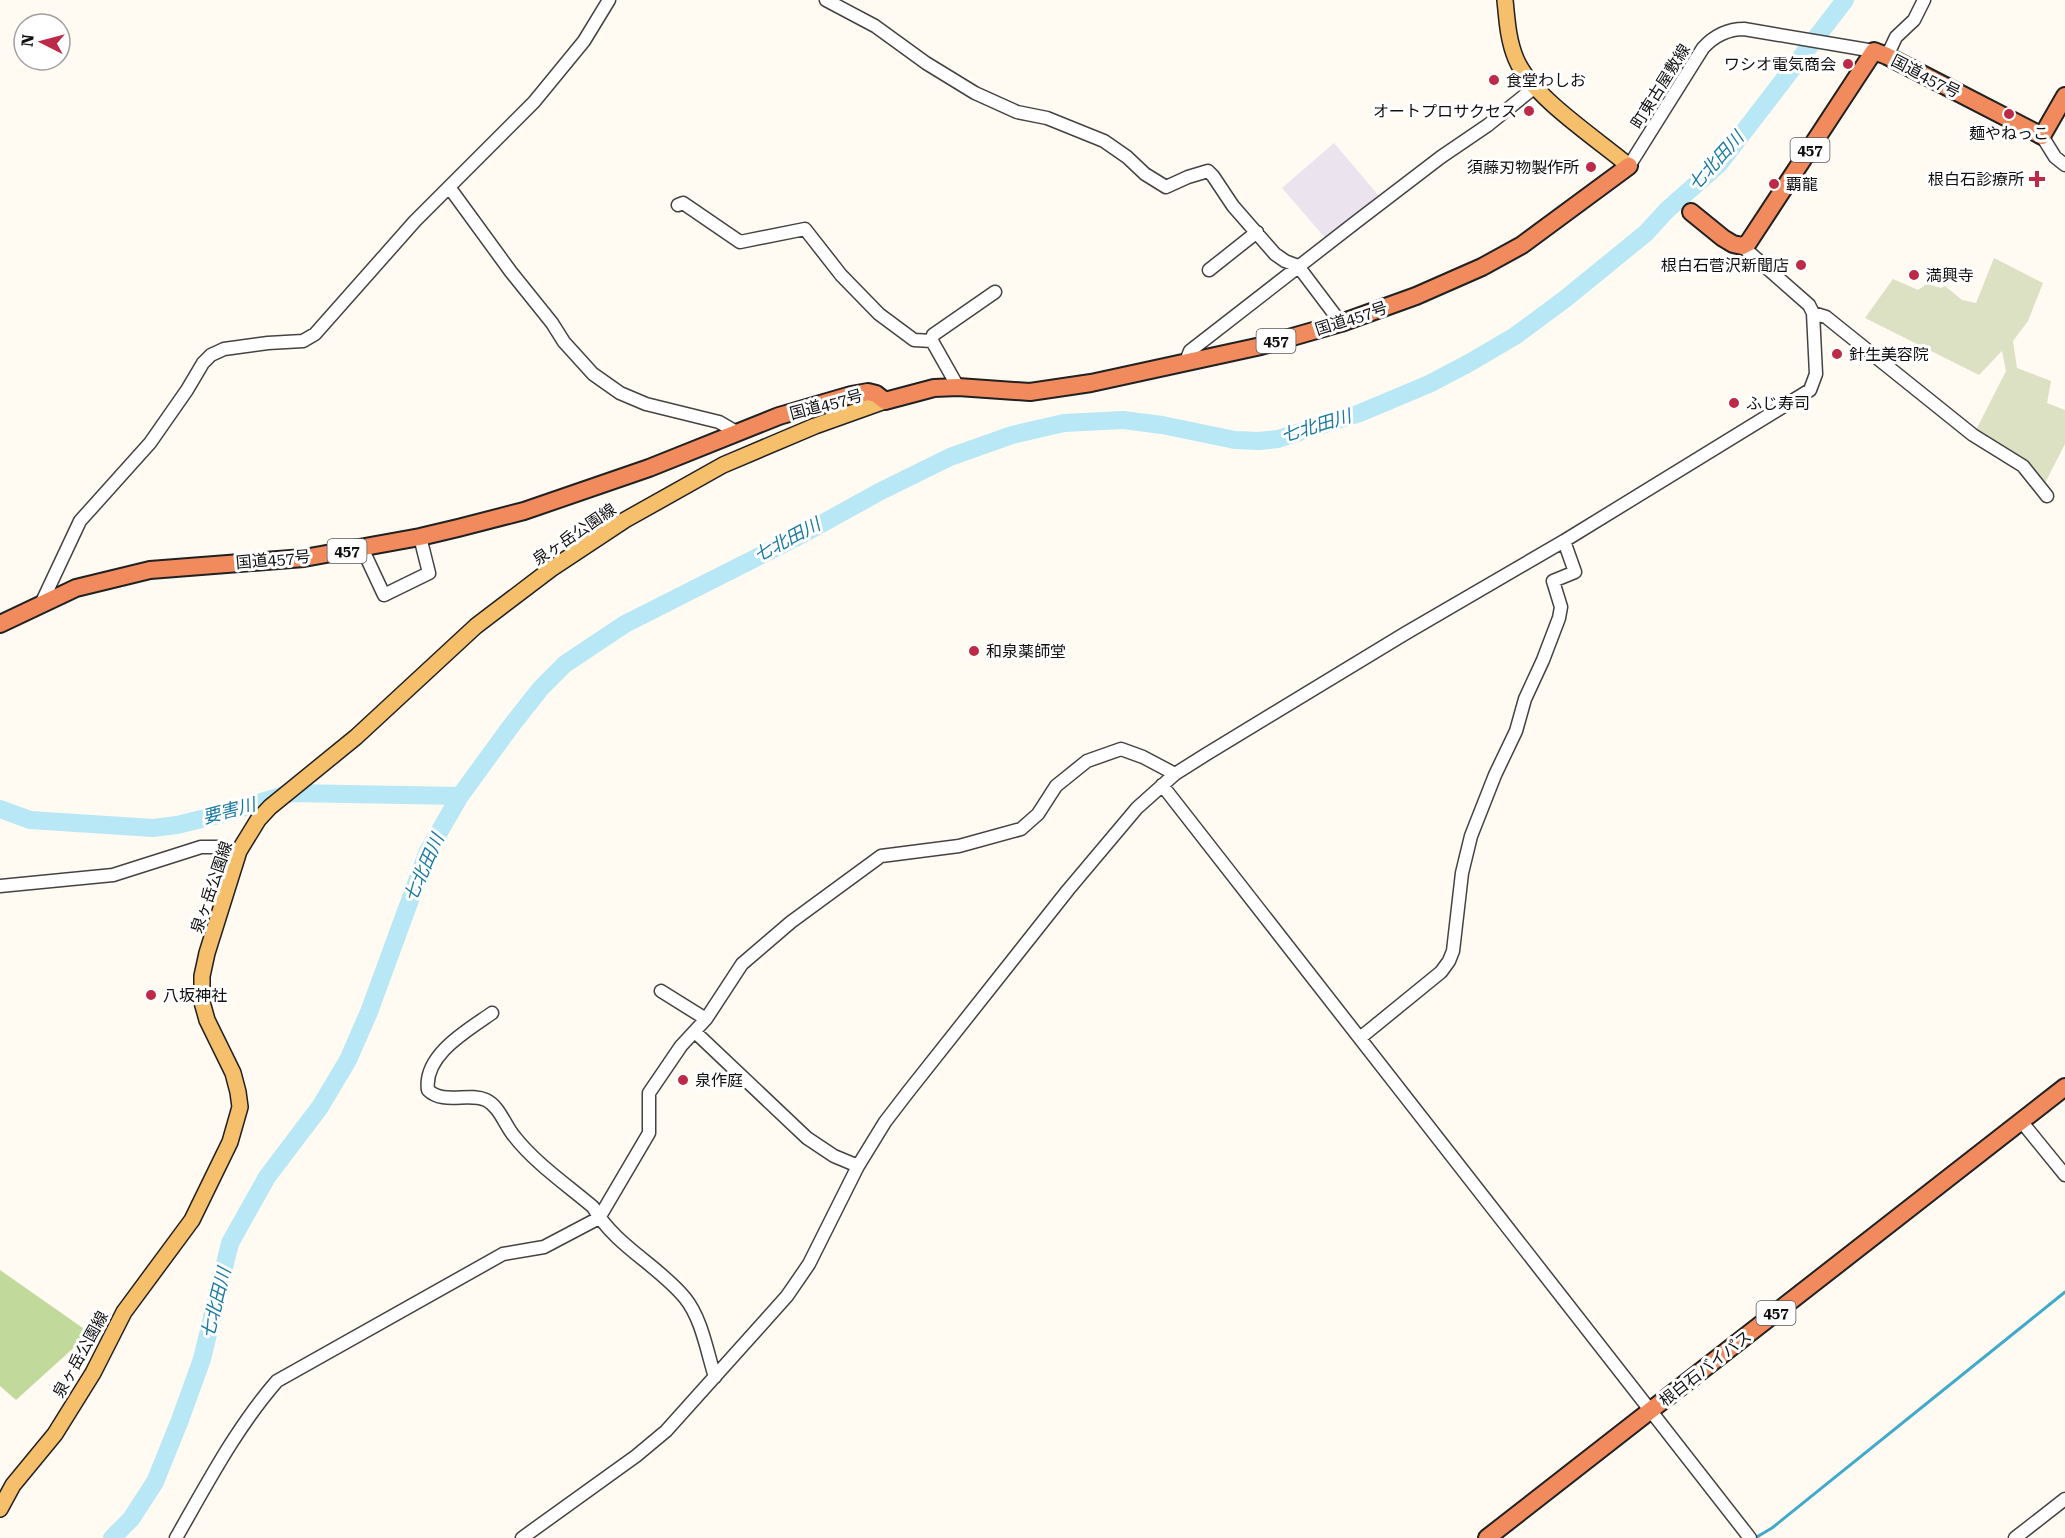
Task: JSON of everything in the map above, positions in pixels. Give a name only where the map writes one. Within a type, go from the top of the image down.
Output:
[{"type":"highway","name":"国道457号","points":[[1742,246],[1748,243],[1881,53],[2042,136]]},
{"type":"highway","points":[[2042,136],[2065,96]]},
{"type":"highway","name":"国道457号","points":[[0,624],[76,588],[150,570],[304,558],[420,537],[524,511],[649,468],[779,416],[851,395],[868,392],[876,394],[885,401],[934,388],[958,387],[1030,392],[1091,383],[1262,346],[1416,296],[1482,267],[1522,245],[1629,166]]},
{"type":"highway","points":[[1691,212],[1723,238],[1742,246]]},
{"type":"highway","name":"根白石バイパス","points":[[1487,1538],[2065,1087]]},
{"type":"main road","points":[[1505,0],[1512,49],[1522,70],[1535,87],[1629,166]]},
{"type":"main road","name":"泉ヶ岳公園線","points":[[0,1509],[13,1485],[55,1434],[93,1373],[124,1312],[192,1220],[230,1142],[240,1107],[238,1092],[233,1073],[207,1020],[202,1002],[202,976],[239,851],[258,820],[270,807],[356,737],[476,626],[551,569],[625,520],[723,465],[815,426],[885,401]]},
{"type":"street","points":[[41,604],[80,521],[150,443],[187,390],[202,363],[211,354],[224,349],[303,341],[315,334],[380,259],[526,111],[584,41],[609,0]]},
{"type":"street","points":[[826,0],[875,27],[926,63],[975,93],[1017,112],[1047,118],[1104,141],[1127,157],[1145,174],[1166,187],[1208,171],[1233,206],[1275,254],[1298,266],[1341,322]]},
{"type":"street","points":[[1881,53],[1914,20],[1924,0]]},
{"type":"street","name":"町東古屋敷線","points":[[1629,166],[1709,42],[1717,36],[1736,29],[1761,31],[1881,53]]},
{"type":"street","points":[[1186,361],[1190,351],[1298,266],[1535,87]]},
{"type":"street","points":[[2042,136],[2055,157],[2065,165]]},
{"type":"street","points":[[449,187],[564,342],[593,374],[620,393],[646,404],[719,422],[738,433]]},
{"type":"street","points":[[678,205],[683,203],[740,242],[805,229],[841,274],[879,314],[914,340],[932,341]]},
{"type":"street","points":[[1209,270],[1257,232]]},
{"type":"street","points":[[522,1538],[636,1456],[666,1431],[795,1285],[822,1240],[858,1166],[885,1122],[1068,890],[1137,808],[1162,785],[1175,774],[1406,633],[1564,541],[1810,390],[1816,374],[1813,313],[1809,305],[1742,246]]},
{"type":"street","points":[[958,387],[932,341],[933,335],[994,292]]},
{"type":"street","points":[[1813,313],[1826,317],[1956,422],[2023,466],[2047,496]]},
{"type":"street","points":[[362,548],[384,595],[429,573],[420,537]]},
{"type":"street","points":[[1360,1038],[1441,972],[1449,961],[1453,951],[1462,873],[1471,836],[1495,775],[1516,731],[1525,699],[1544,660],[1559,618],[1561,607],[1553,581],[1575,572],[1564,541]]},
{"type":"street","points":[[176,1538],[242,1425],[256,1404],[277,1381],[503,1254],[544,1247],[599,1218],[649,1133],[650,1093],[681,1046],[706,1019],[742,964],[791,922],[881,856],[959,846],[1021,830],[1038,814],[1056,786],[1087,760],[1121,749],[1143,757],[1175,774]]},
{"type":"street","points":[[1162,785],[1747,1534]]},
{"type":"street","points":[[0,886],[113,875],[201,847],[222,847],[239,851]]},
{"type":"street","points":[[661,991],[706,1019]]},
{"type":"street","points":[[492,1013],[443,1052],[429,1072],[428,1090],[440,1096],[483,1099],[491,1103],[525,1149],[593,1207],[599,1218],[616,1236],[686,1299],[697,1321],[715,1377]]},
{"type":"street","points":[[695,1032],[807,1138],[834,1156],[858,1166]]},
{"type":"street","points":[[2021,1121],[2065,1175]]},
{"type":"street","points":[[2015,1538],[2065,1499]]},
{"type":"shaded area","points":[[1334,143],[1379,196],[1327,240],[1282,188]]},
{"type":"green space","points":[[1994,258],[2043,283],[2028,321],[2013,341],[2017,368],[2051,381],[2047,403],[2065,410],[2065,444],[2045,483],[2022,459],[1976,430],[2006,371],[2002,351],[1979,375],[1865,318],[1893,279],[1918,290],[1927,284],[1941,288],[1945,286],[1962,300],[1976,303]]},
{"type":"green space","points":[[0,1270],[90,1333],[16,1400],[0,1386]]},
{"type":"waterway","name":"七北田川","points":[[112,1538],[131,1519],[155,1482],[180,1420],[202,1359],[230,1243],[267,1177],[320,1107],[348,1060],[369,1012],[428,851],[460,796],[511,726],[541,688],[565,664],[625,624],[805,533],[879,492],[950,457],[1012,435],[1064,423],[1123,420],[1162,425],[1235,440],[1278,439],[1360,413],[1429,384],[1515,336],[1565,299],[1646,233],[1667,210],[1719,164],[1845,0]]},
{"type":"waterway","name":"要害川","points":[[0,809],[30,820],[153,828],[177,825],[222,814],[291,793],[460,796]]},
{"type":"waterway","points":[[1755,1538],[1772,1528],[2065,1292]]},
{"type":"place","name":"ワシオ電気商会","points":[[1848,64]]},
{"type":"place","name":"食堂わしお","points":[[1494,80]]},
{"type":"place","name":"オートプロサクセス","points":[[1529,111]]},
{"type":"place","name":"麺やねっこ","points":[[2009,114]]},
{"type":"place","name":"須藤刃物製作所","points":[[1591,167]]},
{"type":"place","name":"根白石診療所","points":[[2037,179]]},
{"type":"place","name":"覇龍","points":[[1774,184]]},
{"type":"place","name":"根白石菅沢新聞店","points":[[1801,265]]},
{"type":"place","name":"満興寺","points":[[1914,275]]},
{"type":"place","name":"針生美容院","points":[[1837,354]]},
{"type":"place","name":"ふじ寿司","points":[[1734,403]]},
{"type":"place","name":"和泉薬師堂","points":[[974,651]]},
{"type":"place","name":"八坂神社","points":[[151,995]]},
{"type":"place","name":"泉作庭","points":[[683,1080]]}]
